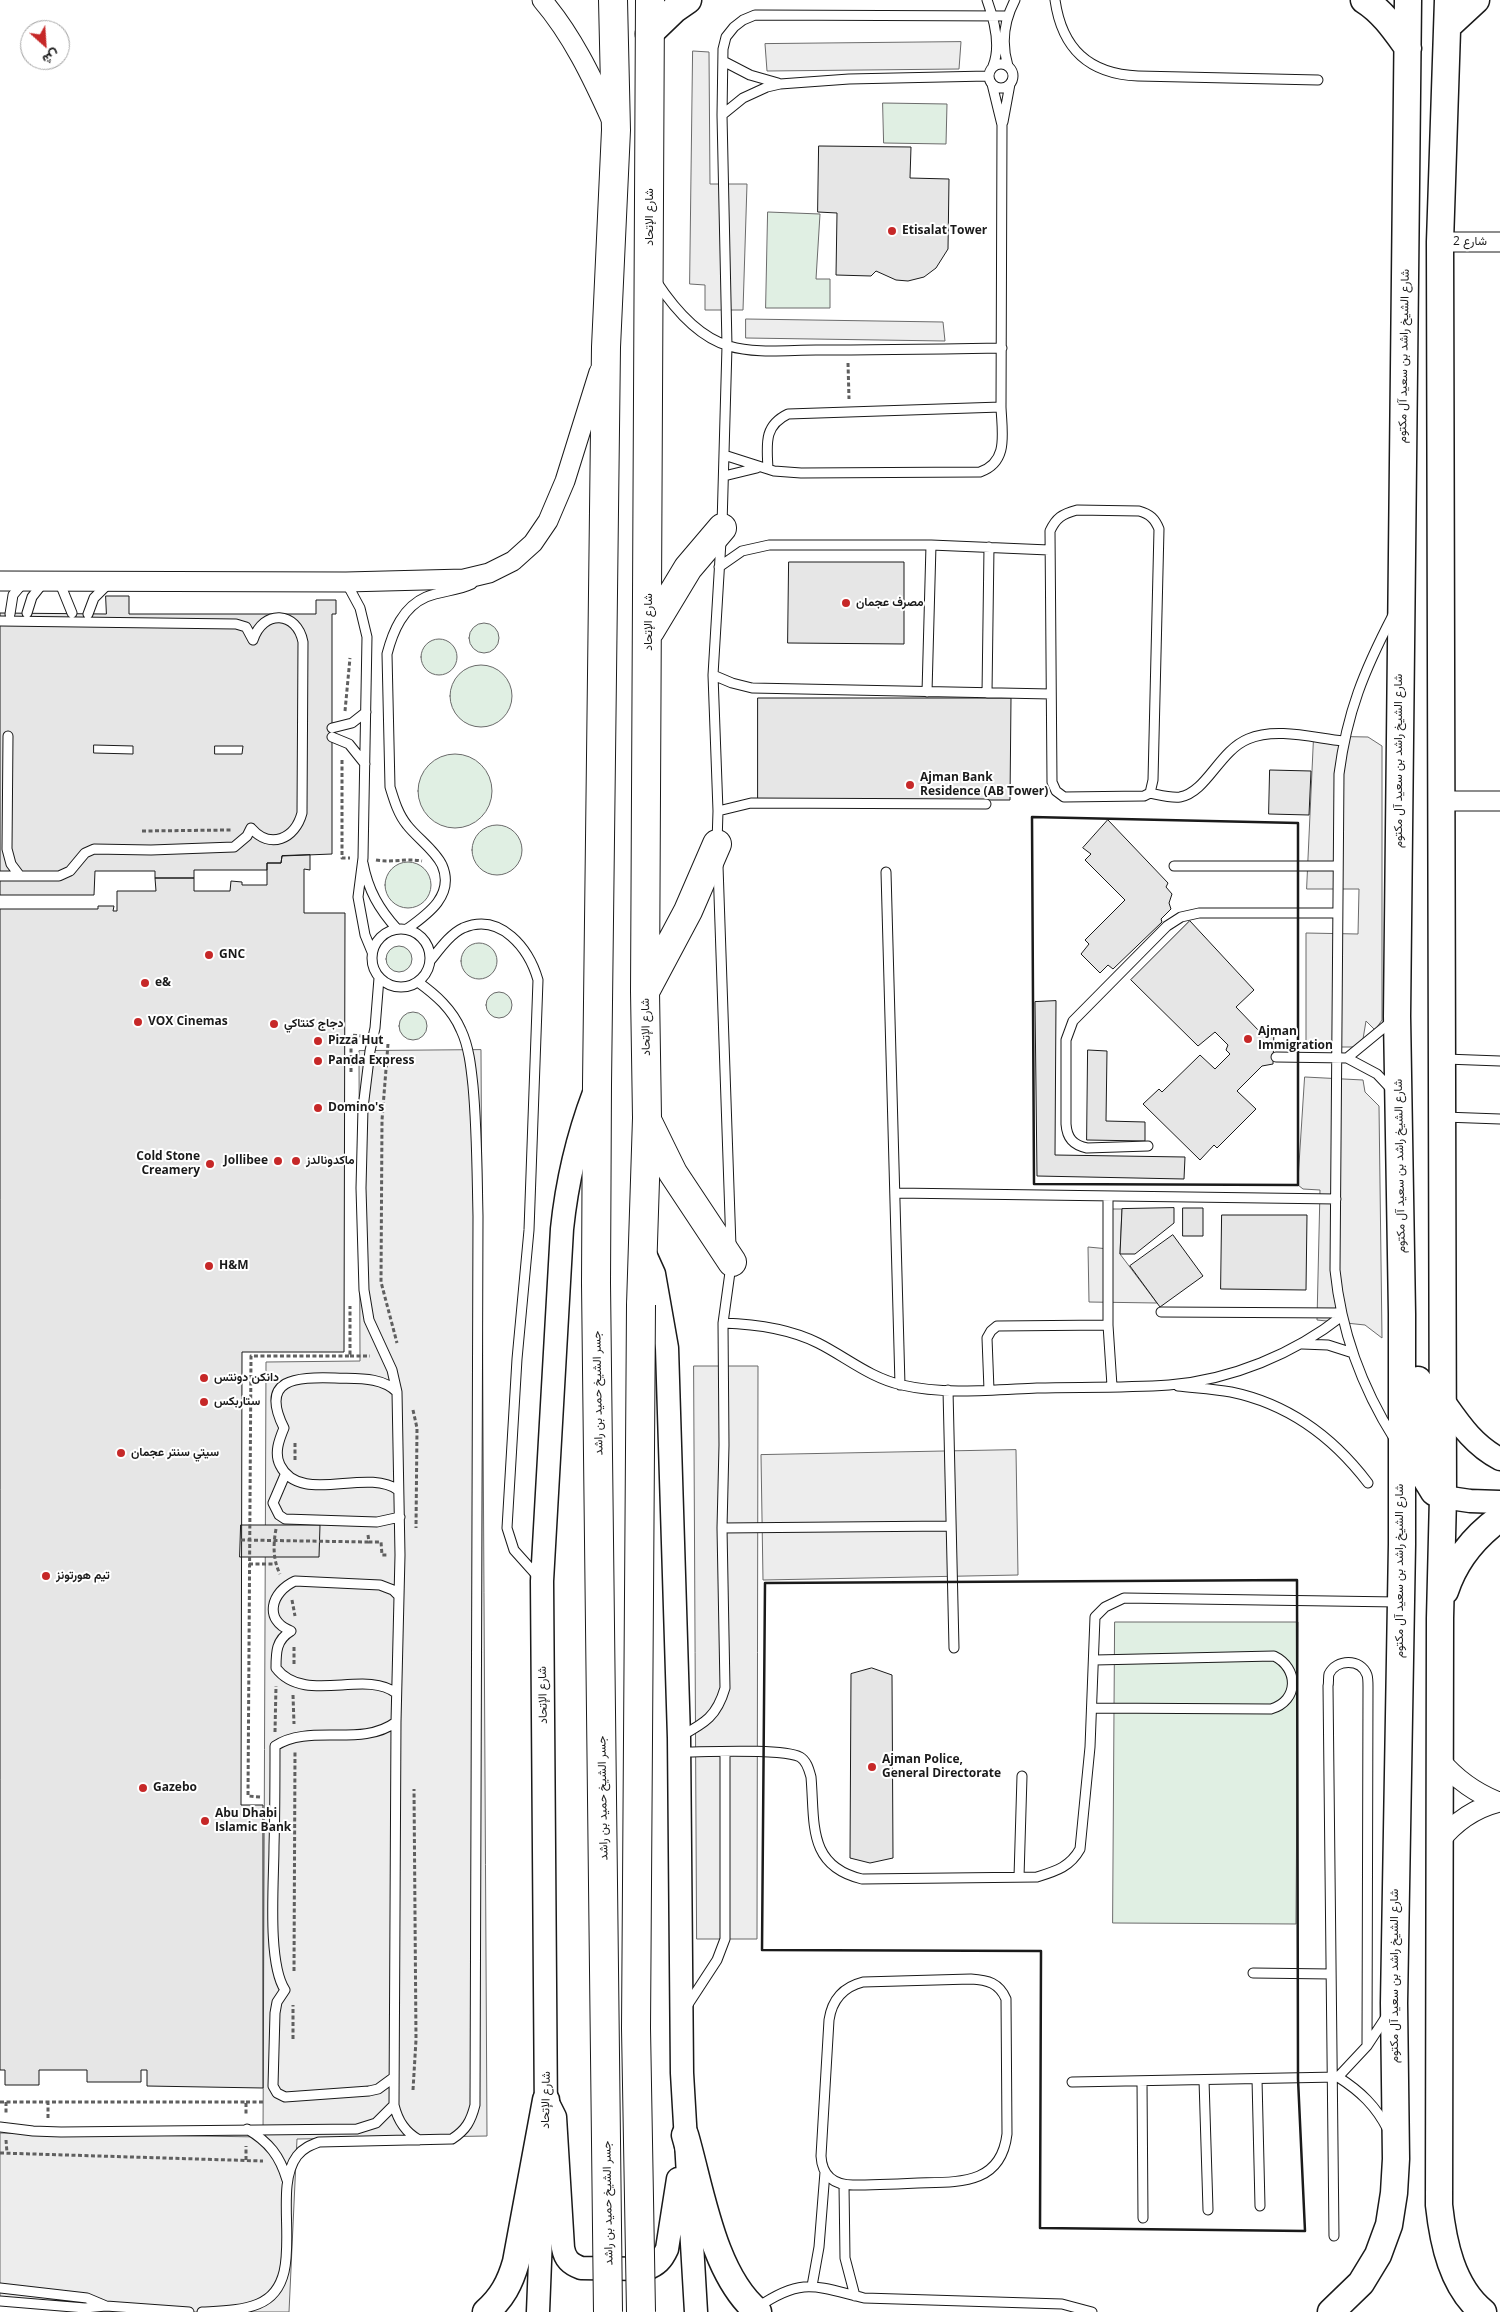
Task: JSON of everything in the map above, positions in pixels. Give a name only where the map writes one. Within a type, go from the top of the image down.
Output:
[{"type":"highway","name":"شارع الإتحاد","points":[[596,1283],[606,347],[616,130],[613,0]]},
{"type":"highway","name":"شارع الإتحاد","points":[[641,2312],[636,2028],[641,1245],[647,1118],[645,991],[649,634],[650,0]]},
{"type":"highway","points":[[649,634],[688,568],[722,528]]},
{"type":"highway","points":[[645,991],[688,911],[717,844]]},
{"type":"highway","points":[[647,1118],[673,1173],[732,1262]]},
{"type":"highway","name":"جسر الشيخ حميد بن راشد","points":[[596,1283],[608,2312]]},
{"type":"main road","points":[[649,34],[675,9],[688,0]]},
{"type":"main road","points":[[1364,0],[1372,5],[1389,23],[1408,48]]},
{"type":"main road","name":"شارع الشيخ راشد بن سعيد آل مكتوم","points":[[1331,2312],[1361,2283],[1378,2255],[1389,2225],[1394,2193],[1396,2159],[1394,2003],[1401,1602],[1400,1449],[1402,1314],[1397,1016],[1408,0]]},
{"type":"main road","points":[[1476,0],[1449,12],[1440,242],[1443,1497],[1440,1606],[1439,2205],[1442,2233],[1449,2260],[1461,2286],[1483,2312]]},
{"type":"main road","points":[[1402,1314],[1416,1365],[1423,1474],[1434,1492],[1443,1497]]},
{"type":"main road","points":[[1440,1606],[1450,1578],[1464,1553],[1482,1531],[1500,1518]]},
{"type":"main road","points":[[486,2312],[494,2305],[510,2284],[516,2262],[546,2100]]},
{"type":"main road","points":[[685,2135],[717,2248],[725,2269],[740,2294],[756,2310]]},
{"type":"street","points":[[542,0],[560,21],[575,46],[593,78],[616,130]]},
{"type":"street","name":"شارع 2","points":[[1440,242],[1500,242]]},
{"type":"street","points":[[0,581],[346,582],[464,579],[489,573],[513,561],[533,543],[548,521],[565,481],[606,347]]},
{"type":"street","points":[[1441,801],[1500,801]]},
{"type":"street","name":"شارع الإتحاد","points":[[538,2312],[546,2100],[542,1581],[562,1229],[566,1191],[574,1153],[597,1084]]},
{"type":"street","name":"شارع الإتحاد","points":[[641,1245],[654,1274],[667,1348],[678,1745],[685,2135],[696,2312]]},
{"type":"street","points":[[1442,1399],[1471,1438],[1486,1452],[1500,1459]]},
{"type":"street","points":[[1443,1497],[1470,1501],[1500,1502]]},
{"type":"street","points":[[1440,1760],[1463,1784],[1500,1802]]},
{"type":"street","points":[[1439,1842],[1460,1820],[1485,1806],[1500,1802]]},
{"type":"street","points":[[546,2100],[555,2118],[563,2248],[568,2261],[581,2268],[646,2268],[656,2265],[663,2258],[667,2249],[685,2135]]},
{"type":"lane","points":[[987,0],[992,16],[996,46],[990,80],[1002,125]]},
{"type":"lane","points":[[724,455],[765,468],[801,473],[980,472],[988,469],[1000,456],[1003,447],[1001,407],[1002,125],[1013,73],[1008,66],[1004,47],[1004,32],[1015,0]]},
{"type":"lane","points":[[1056,0],[1058,18],[1064,35],[1074,49],[1088,62],[1103,70],[1120,75],[1138,76],[1318,80]]},
{"type":"lane","points":[[678,1745],[714,1714],[721,1702],[725,1688],[722,1528],[724,1444],[723,1323],[732,1262],[713,675],[722,528],[727,346],[722,115],[723,49],[726,37],[734,27],[743,20],[755,15],[1008,16]]},
{"type":"lane","points":[[723,61],[750,75],[780,84]]},
{"type":"lane","points":[[993,66],[1001,64],[1008,66]]},
{"type":"lane","points":[[722,115],[742,98],[767,87],[780,84],[849,79],[990,80],[1003,88],[1010,84]]},
{"type":"lane","points":[[650,271],[679,312],[698,329],[727,346],[750,349],[848,350],[1002,348]]},
{"type":"lane","points":[[765,468],[768,436],[772,426],[788,414],[1001,407]]},
{"type":"lane","points":[[724,476],[742,470],[765,468]]},
{"type":"lane","points":[[1150,793],[1153,780],[1159,529],[1155,520],[1139,510],[1077,510],[1065,513],[1055,520],[1050,532],[1049,550],[1052,782],[1056,791],[1064,798],[1137,797],[1150,793],[1171,797],[1190,793],[1198,788],[1225,754],[1236,744],[1264,734],[1343,741]]},
{"type":"lane","points":[[719,567],[742,551],[768,545],[931,545],[1049,550]]},
{"type":"lane","points":[[927,692],[931,545]]},
{"type":"lane","points":[[987,693],[990,547]]},
{"type":"lane","points":[[407,929],[429,914],[441,900],[446,883],[442,865],[406,824],[396,806],[390,787],[387,654],[392,635],[412,606],[426,597],[467,586],[489,573]]},
{"type":"lane","points":[[10,614],[13,595],[25,581]]},
{"type":"lane","points":[[27,614],[32,597],[52,581],[72,613]]},
{"type":"lane","points":[[88,614],[94,598],[100,590],[116,582]]},
{"type":"lane","points":[[346,582],[360,608],[367,637],[363,858],[366,878],[373,896],[383,914],[397,929]]},
{"type":"lane","points":[[1400,1449],[1383,1421],[1353,1353],[1342,1315],[1335,1270],[1338,774],[1343,741],[1360,682],[1401,602]]},
{"type":"lane","points":[[0,620],[236,624],[246,627],[253,640],[261,625],[276,618],[292,622],[302,634],[302,794],[300,821],[290,834],[282,838],[266,839],[258,836],[251,828],[248,836],[234,847],[152,850],[94,849],[85,853],[75,866],[59,876],[0,876]]},
{"type":"lane","points":[[713,675],[732,684],[752,688],[1051,694]]},
{"type":"lane","points":[[365,765],[349,744],[332,733],[352,723],[366,712]]},
{"type":"lane","points":[[8,736],[7,849],[11,864],[20,876]]},
{"type":"lane","points":[[718,811],[738,804],[751,803],[986,804]]},
{"type":"lane","points":[[363,858],[359,877],[359,906],[364,935],[372,952],[374,970],[379,978],[393,987],[402,988],[418,982],[426,972],[430,960],[448,939],[462,928],[478,924],[495,926],[510,935],[523,947],[533,963],[538,980],[529,1230],[517,1359],[507,1528],[514,1550],[542,1581]]},
{"type":"lane","points":[[1174,866],[1337,866]]},
{"type":"lane","points":[[886,872],[900,1385]]},
{"type":"lane","points":[[1148,1146],[1087,1148],[1078,1146],[1071,1141],[1067,1133],[1066,1124],[1066,1040],[1068,1030],[1076,1017],[1167,926],[1181,917],[1199,913],[1337,913]]},
{"type":"lane","points":[[372,952],[377,941],[386,933],[397,929],[407,929],[417,934],[424,941],[429,950],[430,960]]},
{"type":"lane","points":[[379,978],[375,1028],[370,1051],[363,1108],[361,1188],[364,1290],[369,1320],[392,1370],[397,1392],[400,1517],[396,1693],[393,2078],[396,2114],[405,2129],[419,2140]]},
{"type":"lane","points":[[202,2312],[252,2306],[260,2303],[275,2292],[284,2275],[287,2180],[291,2165],[298,2154],[308,2146],[319,2142],[452,2139],[464,2131],[472,2119],[475,2105],[478,1216],[475,1106],[468,1051],[461,1030],[450,1011],[436,995],[418,982]]},
{"type":"lane","points":[[1347,1058],[1397,1016]]},
{"type":"lane","points":[[1276,1056],[1347,1058],[1377,1074],[1399,1101]]},
{"type":"lane","points":[[1442,1059],[1500,1061]]},
{"type":"lane","points":[[1442,1117],[1500,1119]]},
{"type":"lane","points":[[895,1193],[1336,1199]]},
{"type":"lane","points":[[1108,1196],[1108,1325],[1112,1386]]},
{"type":"lane","points":[[1161,1312],[1342,1315]]},
{"type":"lane","points":[[1171,1384],[1239,1370],[1302,1344],[1342,1315]]},
{"type":"lane","points":[[723,1323],[755,1324],[786,1330],[816,1342],[871,1374],[900,1385],[948,1390],[989,1390],[1171,1384],[1230,1392],[1258,1399],[1308,1423],[1331,1440],[1368,1483]]},
{"type":"lane","points":[[989,1390],[987,1338],[997,1326],[1108,1325]]},
{"type":"lane","points":[[1302,1344],[1328,1346],[1353,1353]]},
{"type":"lane","points":[[397,1392],[390,1384],[371,1380],[308,1377],[295,1379],[284,1384],[277,1394],[275,1406],[284,1428],[277,1447],[278,1461],[285,1475],[295,1481],[308,1484],[378,1482],[398,1490]]},
{"type":"lane","points":[[948,1390],[954,1648]]},
{"type":"lane","points":[[285,1475],[273,1503],[279,1515],[285,1520],[377,1522],[400,1517]]},
{"type":"lane","points":[[722,1528],[951,1526]]},
{"type":"lane","points":[[396,1693],[388,1688],[376,1686],[297,1683],[288,1680],[276,1668],[277,1645],[291,1631],[278,1624],[273,1613],[274,1602],[278,1592],[286,1585],[295,1581],[380,1585],[393,1590],[398,1595]]},
{"type":"lane","points":[[678,1745],[725,1752],[792,1754],[802,1758],[811,1777],[817,1843],[822,1855],[845,1875],[862,1879],[1037,1877],[1059,1870],[1074,1860],[1080,1849],[1090,1747],[1096,1617],[1105,1606],[1124,1598],[1401,1602]]},
{"type":"lane","points":[[1092,1708],[1271,1709],[1280,1706],[1291,1696],[1292,1674],[1288,1666],[1274,1656],[1095,1660]]},
{"type":"lane","points":[[1334,2236],[1335,2077],[1331,1974],[1328,1686],[1329,1674],[1337,1665],[1348,1662],[1360,1665],[1367,1675],[1368,1687],[1367,2046]]},
{"type":"lane","points":[[393,2078],[378,2089],[361,2092],[285,2097],[277,2093],[273,2086],[275,2013],[277,2002],[285,1990],[277,1971],[274,1929],[275,1746],[284,1740],[294,1738],[371,1733],[389,1727],[396,1722]]},
{"type":"lane","points":[[682,2015],[717,1960],[725,1939],[725,1752]]},
{"type":"lane","points":[[1020,1877],[1022,1776]]},
{"type":"lane","points":[[1253,1973],[1331,1974]]},
{"type":"lane","points":[[812,2286],[819,2247],[825,2172],[821,2156],[830,2010],[841,1993],[847,1988],[863,1982],[971,1979],[989,1981],[996,1985],[1006,1999],[1007,2134],[1006,2145],[996,2164],[987,2172],[967,2181],[844,2185],[829,2178],[825,2172]]},
{"type":"lane","points":[[1335,2077],[1367,2046],[1394,2003]]},
{"type":"lane","points":[[1072,2082],[1335,2077],[1356,2088],[1371,2103],[1383,2120],[1392,2138],[1396,2159]]},
{"type":"lane","points":[[1257,2079],[1260,2206]]},
{"type":"lane","points":[[1204,2080],[1208,2210]]},
{"type":"lane","points":[[1142,2081],[1143,2218]]},
{"type":"lane","points":[[0,2127],[54,2132],[357,2129],[376,2123],[394,2105]]},
{"type":"lane","points":[[247,2129],[268,2144],[281,2162],[287,2180]]},
{"type":"lane","points":[[844,2185],[846,2258],[855,2296]]},
{"type":"lane","points":[[756,2310],[778,2293],[801,2286],[812,2286],[832,2289],[864,2298],[1062,2304],[1092,2312]]},
{"type":"lane","points":[[0,2288],[82,2297],[106,2306]]},
{"type":"lane","points":[[0,2301],[85,2308],[106,2306],[189,2312]]},
{"type":"path","points":[[848,350],[850,412]]},
{"type":"path","points":[[142,832],[199,832],[251,828]]},
{"type":"path","points":[[241,1540],[369,1542]]},
{"type":"path","points":[[249,1564],[276,1564]]},
{"type":"path","points":[[275,1746],[276,1668]]},
{"type":"path","points":[[413,2090],[416,2040],[414,1788]]},
{"type":"path","points":[[0,2102],[246,2102],[246,2160]]},
{"type":"path","points":[[0,2153],[281,2162]]},
{"type":"green space","points":[[883,103],[947,104],[946,144],[884,143]]},
{"type":"green space","points":[[768,212],[820,214],[816,279],[830,279],[830,308],[766,308]]},
{"type":"green space","points":[[484,623],[495,627],[499,638],[495,649],[484,653],[473,649],[469,638],[473,627]]},
{"type":"green space","points":[[439,639],[446,640],[452,644],[456,650],[456,664],[452,670],[446,674],[439,675],[432,674],[426,670],[422,664],[421,657],[422,650],[426,644],[432,640]]},
{"type":"green space","points":[[481,665],[498,670],[503,674],[507,679],[512,696],[507,713],[503,718],[498,722],[481,727],[464,722],[459,718],[455,713],[450,696],[455,679],[459,674],[464,670]]},
{"type":"green space","points":[[462,754],[482,764],[490,777],[492,791],[490,805],[482,818],[469,826],[448,828],[428,818],[420,805],[418,784],[428,764],[441,756]]},
{"type":"green space","points":[[492,825],[502,825],[515,832],[522,845],[522,855],[515,868],[502,875],[492,875],[483,871],[476,864],[472,855],[472,845],[476,836],[483,829]]},
{"type":"green space","points":[[403,862],[413,862],[427,872],[431,885],[427,898],[421,904],[413,908],[403,908],[389,898],[385,890],[385,880],[395,866]]},
{"type":"green space","points":[[479,943],[486,944],[492,948],[496,954],[496,968],[492,974],[486,978],[479,979],[472,978],[466,974],[462,968],[461,961],[462,954],[466,948],[472,944]]},
{"type":"green space","points":[[399,946],[408,950],[412,959],[408,968],[399,972],[390,968],[386,959],[390,950]]},
{"type":"green space","points":[[499,992],[508,996],[512,1005],[508,1014],[499,1018],[490,1014],[486,1005],[490,996]]},
{"type":"green space","points":[[413,1012],[423,1016],[427,1026],[423,1036],[413,1040],[403,1036],[399,1026],[403,1016]]},
{"type":"green space","points":[[1115,1622],[1298,1622],[1296,1924],[1113,1923]]},
{"type":"shaded area","points":[[961,42],[959,69],[767,71],[765,44]]},
{"type":"shaded area","points":[[693,51],[709,52],[710,184],[747,184],[743,310],[705,310],[705,285],[690,284]]},
{"type":"shaded area","points":[[746,319],[943,322],[945,341],[746,338]]},
{"type":"shaded area","points":[[1314,736],[1368,737],[1382,746],[1382,1020],[1375,1030],[1366,1021],[1363,1039],[1353,1047],[1306,1047],[1306,933],[1358,934],[1359,889],[1307,889]]},
{"type":"shaded area","points":[[481,1050],[487,2136],[297,2139],[289,2312],[81,2312],[0,2301],[0,2133],[263,2137],[266,1362],[360,1361],[359,1051]]},
{"type":"shaded area","points":[[1305,1077],[1363,1080],[1365,1092],[1379,1106],[1382,1338],[1365,1325],[1317,1320],[1320,1190],[1303,1189],[1298,1185]]},
{"type":"shaded area","points":[[1109,1209],[1122,1209],[1120,1254],[1157,1303],[1089,1302],[1088,1247],[1109,1249]]},
{"type":"shaded area","points":[[694,1366],[758,1366],[757,1939],[697,1939]]},
{"type":"shaded area","points":[[1016,1450],[1018,1575],[763,1580],[761,1455]]},
{"type":"building","name":"Etisalat Tower","points":[[819,146],[911,147],[910,178],[949,179],[948,249],[936,268],[924,277],[908,281],[896,280],[876,271],[871,276],[836,275],[837,213],[818,212]]},
{"type":"building","name":"مصرف عجمان","points":[[789,562],[904,562],[904,644],[788,643]]},
{"type":"building","points":[[106,596],[129,596],[129,614],[316,614],[316,600],[336,600],[336,614],[332,614],[332,854],[282,856],[281,863],[267,863],[267,870],[194,870],[194,878],[155,878],[155,871],[95,871],[94,895],[0,895],[0,613],[106,614]],"holes":[[[94,745],[133,746],[133,754],[94,753]],[[215,746],[243,746],[242,754],[215,754]]]},
{"type":"building","points":[[758,698],[1011,698],[1010,800],[758,800]]},
{"type":"building","points":[[1270,770],[1311,771],[1309,815],[1269,814]]},
{"type":"building","points":[[1108,820],[1168,883],[1166,887],[1172,894],[1169,903],[1171,909],[1161,919],[1162,922],[1113,969],[1108,965],[1100,973],[1081,954],[1089,944],[1085,940],[1125,900],[1085,860],[1091,854],[1083,848]]},
{"type":"building","name":"سيتي سنتر عجمان","points":[[310,855],[310,870],[304,869],[304,913],[345,913],[344,1352],[242,1352],[241,1805],[263,1805],[263,2088],[147,2086],[147,2070],[141,2070],[141,2082],[87,2082],[87,2070],[39,2070],[39,2085],[5,2085],[5,2070],[0,2070],[0,909],[98,909],[98,906],[114,906],[113,911],[117,911],[117,891],[156,891],[155,878],[194,878],[194,891],[230,891],[231,881],[242,882],[242,885],[267,885],[267,863],[281,863],[282,856]]},
{"type":"building","name":"Ajman Immigration","points":[[1190,921],[1254,990],[1236,1007],[1260,1032],[1274,1031],[1273,1064],[1262,1066],[1237,1091],[1256,1109],[1217,1148],[1214,1145],[1200,1160],[1143,1104],[1159,1089],[1162,1092],[1200,1055],[1215,1069],[1230,1054],[1226,1050],[1228,1045],[1215,1032],[1198,1046],[1131,980]]},
{"type":"building","points":[[1056,1001],[1055,1155],[1185,1157],[1184,1179],[1037,1176],[1035,1002]]},
{"type":"building","points":[[1088,1050],[1107,1051],[1106,1121],[1145,1122],[1145,1141],[1087,1140]]},
{"type":"building","points":[[1174,1208],[1174,1223],[1135,1254],[1120,1254],[1122,1209]]},
{"type":"building","points":[[1183,1208],[1203,1208],[1203,1236],[1183,1236]]},
{"type":"building","points":[[1222,1215],[1307,1215],[1306,1290],[1221,1289]]},
{"type":"building","points":[[1173,1235],[1203,1276],[1160,1307],[1130,1266]]},
{"type":"building","points":[[241,1525],[320,1525],[319,1557],[240,1557]]},
{"type":"building","name":"Ajman Police, General Directorate","points":[[872,1668],[892,1675],[893,1858],[870,1863],[850,1858],[851,1674]]},
{"type":"wall","points":[[1032,817],[1298,823],[1298,1185],[1034,1184],[1032,817]]},
{"type":"wall","points":[[1297,1580],[1298,2079],[1305,2231],[1040,2228],[1041,1951],[762,1950],[765,1583],[1297,1580]]},
{"type":"place","name":"Etisalat Tower","points":[[892,231]]},
{"type":"place","name":"مصرف عجمان","points":[[846,603]]},
{"type":"place","name":"Ajman Bank Residence (AB Tower)","points":[[910,785]]},
{"type":"place","name":"GNC","points":[[209,955]]},
{"type":"place","name":"e&","points":[[145,983]]},
{"type":"place","name":"VOX Cinemas","points":[[138,1022]]},
{"type":"place","name":"دجاج كنتاكي","points":[[274,1024]]},
{"type":"place","name":"Ajman Immigration","points":[[1248,1039]]},
{"type":"place","name":"Pizza Hut","points":[[318,1041]]},
{"type":"place","name":"Panda Express","points":[[318,1061]]},
{"type":"place","name":"Domino's","points":[[318,1108]]},
{"type":"place","name":"Jollibee","points":[[278,1161]]},
{"type":"place","name":"ماكدونالدز","points":[[296,1161]]},
{"type":"place","name":"Cold Stone Creamery","points":[[210,1164]]},
{"type":"place","name":"H&M","points":[[209,1266]]},
{"type":"place","name":"دانكن دونتس","points":[[204,1378]]},
{"type":"place","name":"ستاربكس","points":[[204,1402]]},
{"type":"place","name":"سيتي سنتر عجمان","points":[[121,1453]]},
{"type":"place","name":"تيم هورتونز","points":[[46,1576]]},
{"type":"place","name":"Ajman Police, General Directorate","points":[[872,1767]]},
{"type":"place","name":"Gazebo","points":[[143,1788]]},
{"type":"place","name":"Abu Dhabi Islamic Bank","points":[[205,1821]]}]
